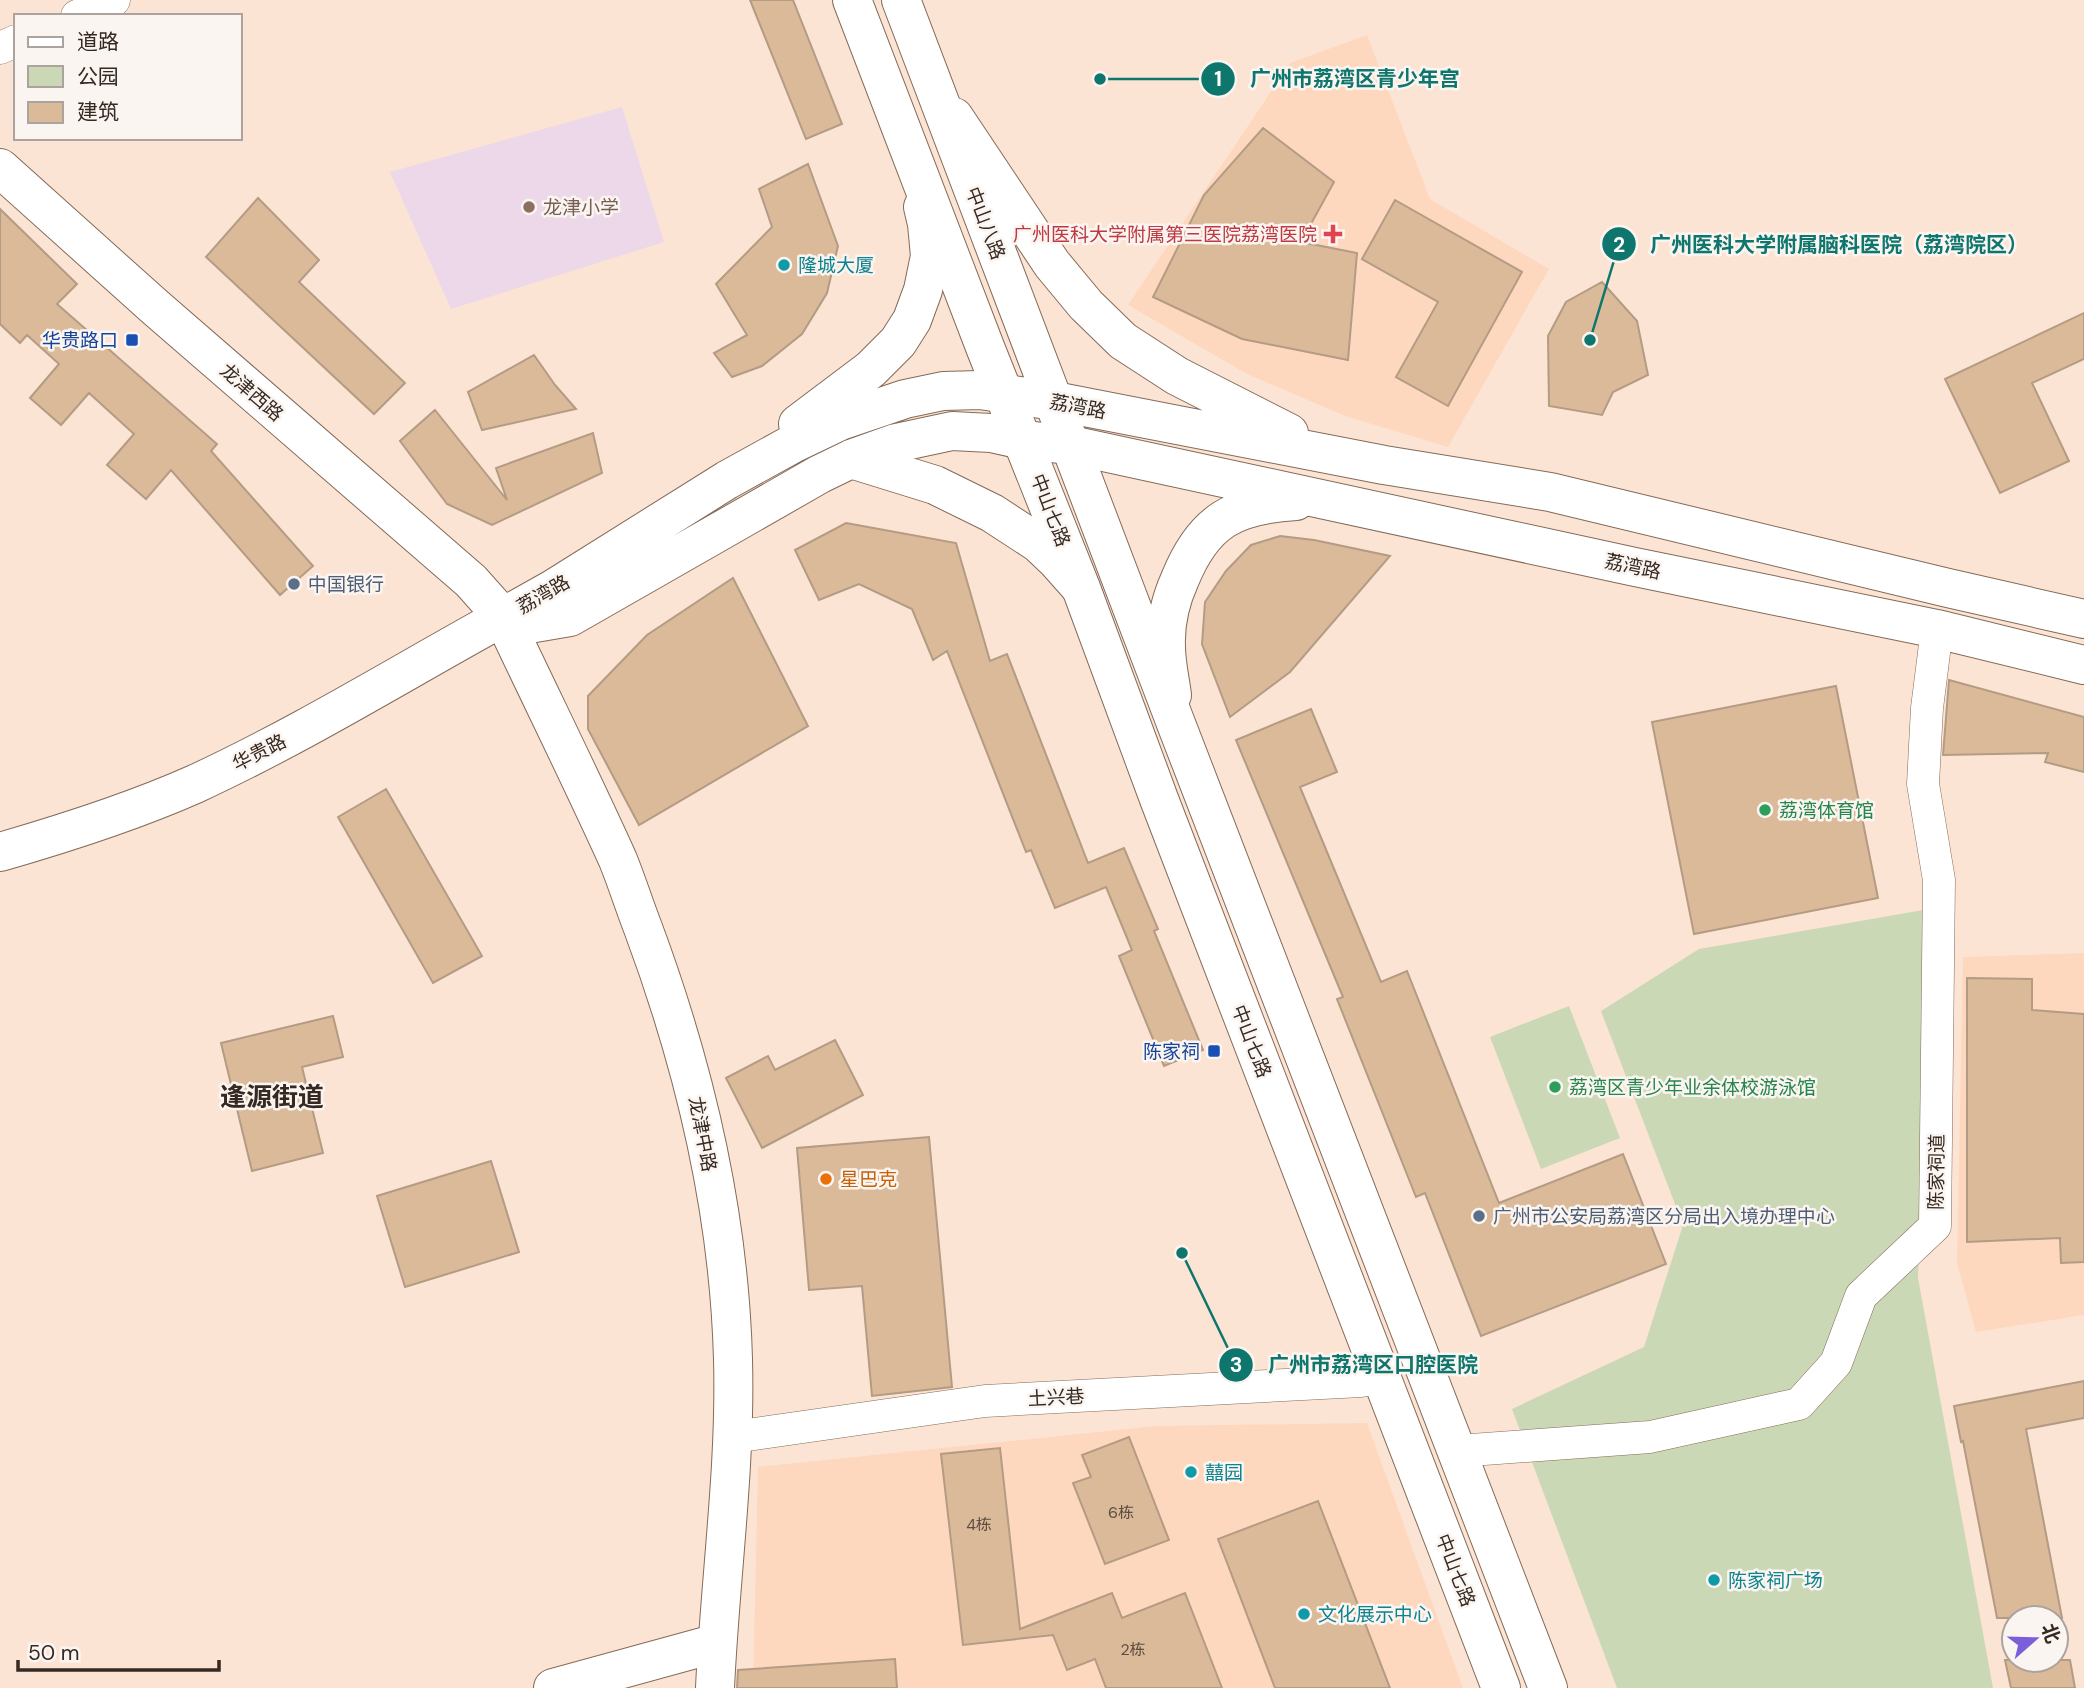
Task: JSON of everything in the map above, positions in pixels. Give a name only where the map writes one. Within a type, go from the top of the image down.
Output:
[{"type":"main road","points":[[852,0],[1005,393]]},
{"type":"main road","name":"中山八路","points":[[901,0],[1071,445]]},
{"type":"main road","points":[[936,89],[1052,264],[1086,305],[1124,341],[1177,376],[1285,431],[1384,465]]},
{"type":"main road","points":[[727,480],[871,369],[898,342],[912,320],[923,290],[930,256],[927,224],[905,137]]},
{"type":"main road","name":"龙津西路","points":[[0,168],[271,409],[471,581],[503,617]]},
{"type":"main road","name":"荔湾路","points":[[503,617],[561,584],[727,480],[840,421],[905,399],[943,391],[980,390],[1054,401],[1384,465],[1550,492],[2084,619]]},
{"type":"main road","name":"中山七路","points":[[1005,393],[1501,1688]]},
{"type":"main road","name":"荔湾路","points":[[503,617],[529,624],[570,617],[761,506],[851,459],[896,443],[952,431],[991,433],[1023,440],[1071,445],[1635,567],[1937,629],[2084,665]]},
{"type":"main road","points":[[1071,445],[1548,1688]]},
{"type":"main road","points":[[851,459],[935,485],[992,513],[1038,543],[1081,588]]},
{"type":"main road","points":[[1175,721],[1166,646],[1168,619],[1175,589],[1188,559],[1207,532],[1226,518],[1250,507],[1322,499]]},
{"type":"main road","name":"华贵路","points":[[0,852],[119,814],[193,785],[288,737],[503,617]]},
{"type":"main road","name":"龙津中路","points":[[503,617],[619,862],[667,992],[697,1099],[721,1228],[733,1357],[733,1437],[715,1688]]},
{"type":"main road","points":[[553,1688],[717,1643]]},
{"type":"street","points":[[82,14],[114,0]]},
{"type":"street","name":"陈家祠道","points":[[1457,1451],[1650,1437],[1799,1404],[1836,1363],[1861,1296],[1935,1226],[1939,880],[1923,784],[1927,708],[1937,629]]},
{"type":"street","name":"土兴巷","points":[[733,1437],[985,1401],[1382,1378]]},
{"type":"shaded area","name":"广州医科大学附属第三医院荔湾医院","points":[[1367,35],[1430,199],[1549,269],[1448,447],[1345,416],[1247,374],[1128,305],[1290,63]]},
{"type":"shaded area","name":"龙津小学","points":[[622,107],[664,242],[451,309],[390,172]]},
{"type":"shaded area","points":[[2084,953],[2084,1315],[1976,1332],[1957,1263],[1963,957]]},
{"type":"shaded area","points":[[1367,1423],[1463,1688],[753,1688],[758,1467],[1156,1426]]},
{"type":"green space","points":[[1929,909],[1918,1278],[1993,1688],[1617,1688],[1512,1409],[1644,1347],[1683,1225],[1601,1011],[1699,949]]},
{"type":"green space","name":"荔湾区青少年业余体校游泳馆","points":[[1569,1006],[1620,1138],[1541,1169],[1490,1037]]},
{"type":"building","points":[[750,0],[793,0],[842,124],[806,139]]},
{"type":"building","points":[[1263,128],[1334,182],[1301,242],[1357,253],[1348,360],[1242,339],[1153,297],[1204,195]]},
{"type":"building","name":"隆城大厦","points":[[808,164],[838,246],[827,293],[802,334],[762,366],[732,377],[714,353],[747,335],[716,284],[772,227],[759,189]]},
{"type":"building","points":[[258,198],[319,260],[299,282],[405,383],[374,414],[206,257]]},
{"type":"building","points":[[1395,200],[1522,272],[1448,406],[1396,377],[1438,302],[1362,259]]},
{"type":"building","points":[[0,209],[77,284],[57,304],[217,444],[211,451],[313,566],[280,595],[171,470],[146,499],[107,465],[134,434],[89,393],[61,425],[30,398],[59,364],[27,335],[20,343],[0,324]]},
{"type":"building","points":[[1602,282],[1637,321],[1648,375],[1613,392],[1602,415],[1549,406],[1548,336],[1566,302]]},
{"type":"building","points":[[2084,313],[2084,359],[2032,383],[2069,461],[2000,493],[1945,379]]},
{"type":"building","points":[[534,355],[576,409],[482,430],[468,392]]},
{"type":"building","points":[[435,410],[507,500],[496,468],[593,433],[602,473],[492,525],[447,504],[400,441]]},
{"type":"building","points":[[846,523],[956,543],[990,661],[1007,654],[1088,863],[1124,848],[1158,929],[1154,931],[1203,1050],[1164,1066],[1119,956],[1132,950],[1106,887],[1055,908],[1031,850],[1026,852],[947,651],[933,660],[912,609],[859,584],[819,600],[795,550]]},
{"type":"building","points":[[1280,536],[1314,540],[1390,556],[1290,672],[1230,717],[1202,644],[1205,602],[1226,571],[1251,545]]},
{"type":"building","points":[[733,578],[808,726],[639,825],[588,729],[588,696],[647,635]]},
{"type":"building","points":[[1949,680],[2084,717],[2084,772],[2045,762],[2048,753],[1943,755]]},
{"type":"building","name":"荔湾体育馆","points":[[1836,686],[1878,898],[1694,934],[1652,722]]},
{"type":"building","points":[[1311,709],[1337,772],[1300,787],[1381,982],[1407,971],[1499,1203],[1623,1154],[1666,1264],[1481,1336],[1425,1193],[1416,1197],[1337,999],[1343,997],[1236,740]]},
{"type":"building","points":[[386,789],[482,956],[433,983],[338,817]]},
{"type":"building","points":[[1967,978],[2032,979],[2032,1010],[2084,1014],[2084,1262],[2061,1263],[2060,1238],[1967,1242]]},
{"type":"building","points":[[333,1016],[343,1057],[302,1067],[323,1153],[252,1171],[221,1043]]},
{"type":"building","points":[[835,1040],[863,1095],[762,1148],[726,1078],[768,1056],[775,1070]]},
{"type":"building","points":[[929,1137],[952,1387],[872,1396],[862,1286],[809,1290],[797,1148]]},
{"type":"building","points":[[491,1161],[519,1252],[405,1287],[377,1196]]},
{"type":"building","points":[[2084,1381],[2084,1418],[2026,1429],[2059,1604],[2000,1604],[2000,1618],[1997,1618],[1954,1406]]},
{"type":"building","points":[[1129,1437],[1169,1540],[1105,1564],[1073,1483],[1091,1477],[1082,1455]]},
{"type":"building","points":[[1000,1448],[1020,1629],[1112,1593],[1122,1618],[1185,1593],[1222,1688],[1106,1688],[1095,1659],[1067,1670],[1053,1635],[963,1645],[941,1454]]},
{"type":"building","name":"文化展示中心","points":[[1318,1501],[1390,1688],[1275,1688],[1218,1539]]},
{"type":"building","points":[[895,1659],[897,1688],[737,1688],[738,1670]]},
{"type":"building","points":[[2070,1660],[2075,1688],[2011,1688],[2008,1674],[2070,1674]]},
{"type":"place","name":"广州市荔湾区青少年宫","points":[[1100,79]]},
{"type":"place","name":"龙津小学","points":[[529,207]]},
{"type":"place","name":"广州医科大学附属第三医院荔湾医院","points":[[1333,234]]},
{"type":"place","name":"隆城大厦","points":[[784,265]]},
{"type":"place","name":"华贵路口","points":[[132,340]]},
{"type":"place","name":"广州医科大学附属脑科医院（荔湾院区）","points":[[1590,340]]},
{"type":"place","name":"中国银行","points":[[294,584]]},
{"type":"place","name":"荔湾体育馆","points":[[1765,810]]},
{"type":"place","name":"陈家祠","points":[[1214,1051]]},
{"type":"place","name":"荔湾区青少年业余体校游泳馆","points":[[1555,1087]]},
{"type":"place","name":"星巴克","points":[[826,1179]]},
{"type":"place","name":"广州市公安局荔湾区分局出入境办理中心","points":[[1479,1216]]},
{"type":"place","name":"广州市荔湾区口腔医院","points":[[1182,1253]]},
{"type":"place","name":"囍园","points":[[1191,1472]]},
{"type":"place","name":"陈家祠广场","points":[[1714,1580]]},
{"type":"place","name":"文化展示中心","points":[[1304,1614]]},
{"type":"district","name":"逢源街道","points":[[272,1097]]}]
